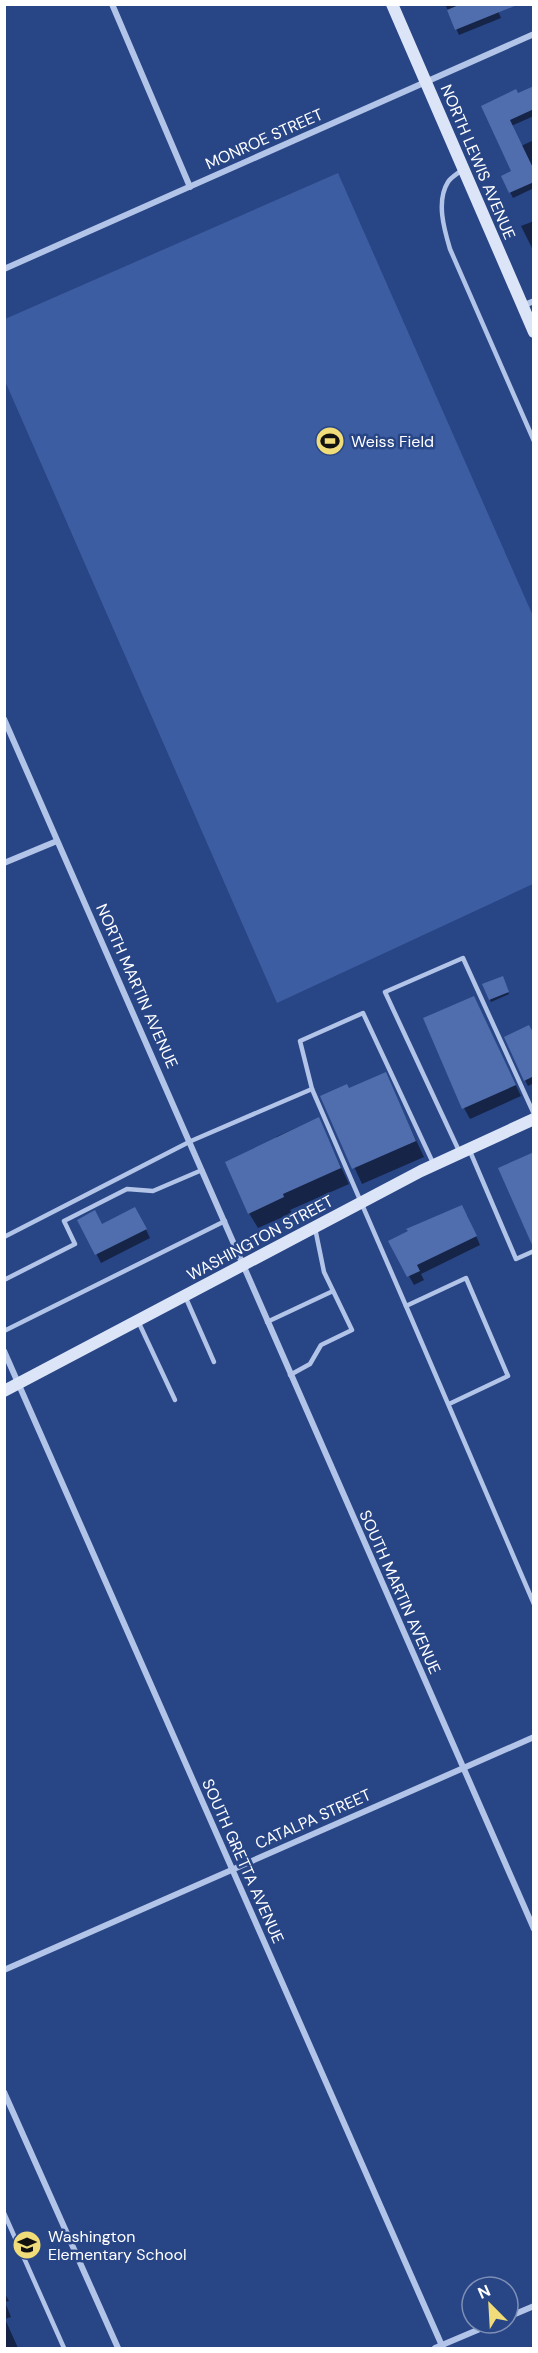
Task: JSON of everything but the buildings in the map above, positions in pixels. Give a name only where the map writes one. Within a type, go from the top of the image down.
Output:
[{"type":"main road","name":"NORTH LEWIS AVENUE","points":[[392,4],[463,169],[528,303],[534,332]]},
{"type":"main road","name":"WASHINGTON STREET","points":[[4,1391],[434,1165],[534,1119]]},
{"type":"street","points":[[112,4],[190,187]]},
{"type":"street","name":"MONROE STREET","points":[[4,269],[534,34]]},
{"type":"street","name":"NORTH MARTIN AVENUE","points":[[4,719],[226,1221],[242,1266]]},
{"type":"street","points":[[4,863],[57,841]]},
{"type":"street","name":"SOUTH MARTIN AVENUE","points":[[242,1266],[534,1929]]},
{"type":"street","name":"SOUTH GRETTA AVENUE","points":[[4,1352],[440,2348]]},
{"type":"street","name":"CATALPA STREET","points":[[4,1970],[534,1737]]},
{"type":"street","points":[[4,2092],[7,2106],[118,2349]]},
{"type":"street","points":[[520,2312],[534,2306]]},
{"type":"street","points":[[440,2348],[468,2335]]},
{"type":"lane","points":[[463,169],[448,182],[443,200],[443,224],[450,249],[534,441]]},
{"type":"lane","points":[[534,1114],[463,958],[385,992],[516,1259],[534,1251]]},
{"type":"lane","points":[[434,1165],[363,1012],[300,1041],[312,1089],[360,1204],[450,1404],[534,1604]]},
{"type":"lane","points":[[4,1237],[191,1141],[312,1089]]},
{"type":"lane","points":[[4,1280],[75,1244],[64,1221],[127,1189],[153,1191],[202,1170]]},
{"type":"lane","points":[[4,1331],[226,1221]]},
{"type":"lane","points":[[290,1375],[310,1364],[321,1345],[352,1330],[324,1272],[315,1227]]},
{"type":"lane","points":[[406,1306],[466,1278],[508,1376],[450,1404]]},
{"type":"lane","points":[[267,1322],[333,1291]]},
{"type":"lane","points":[[185,1296],[214,1362]]},
{"type":"lane","points":[[138,1321],[175,1400]]},
{"type":"lane","points":[[4,2213],[64,2349]]},
{"type":"shaded area","points":[[338,173],[533,616],[533,884],[277,1003],[5,381],[5,319]]},
{"type":"place","name":"Weiss Field","points":[[330,441]]},
{"type":"place","name":"Washington Elementary School","points":[[27,2245]]}]
